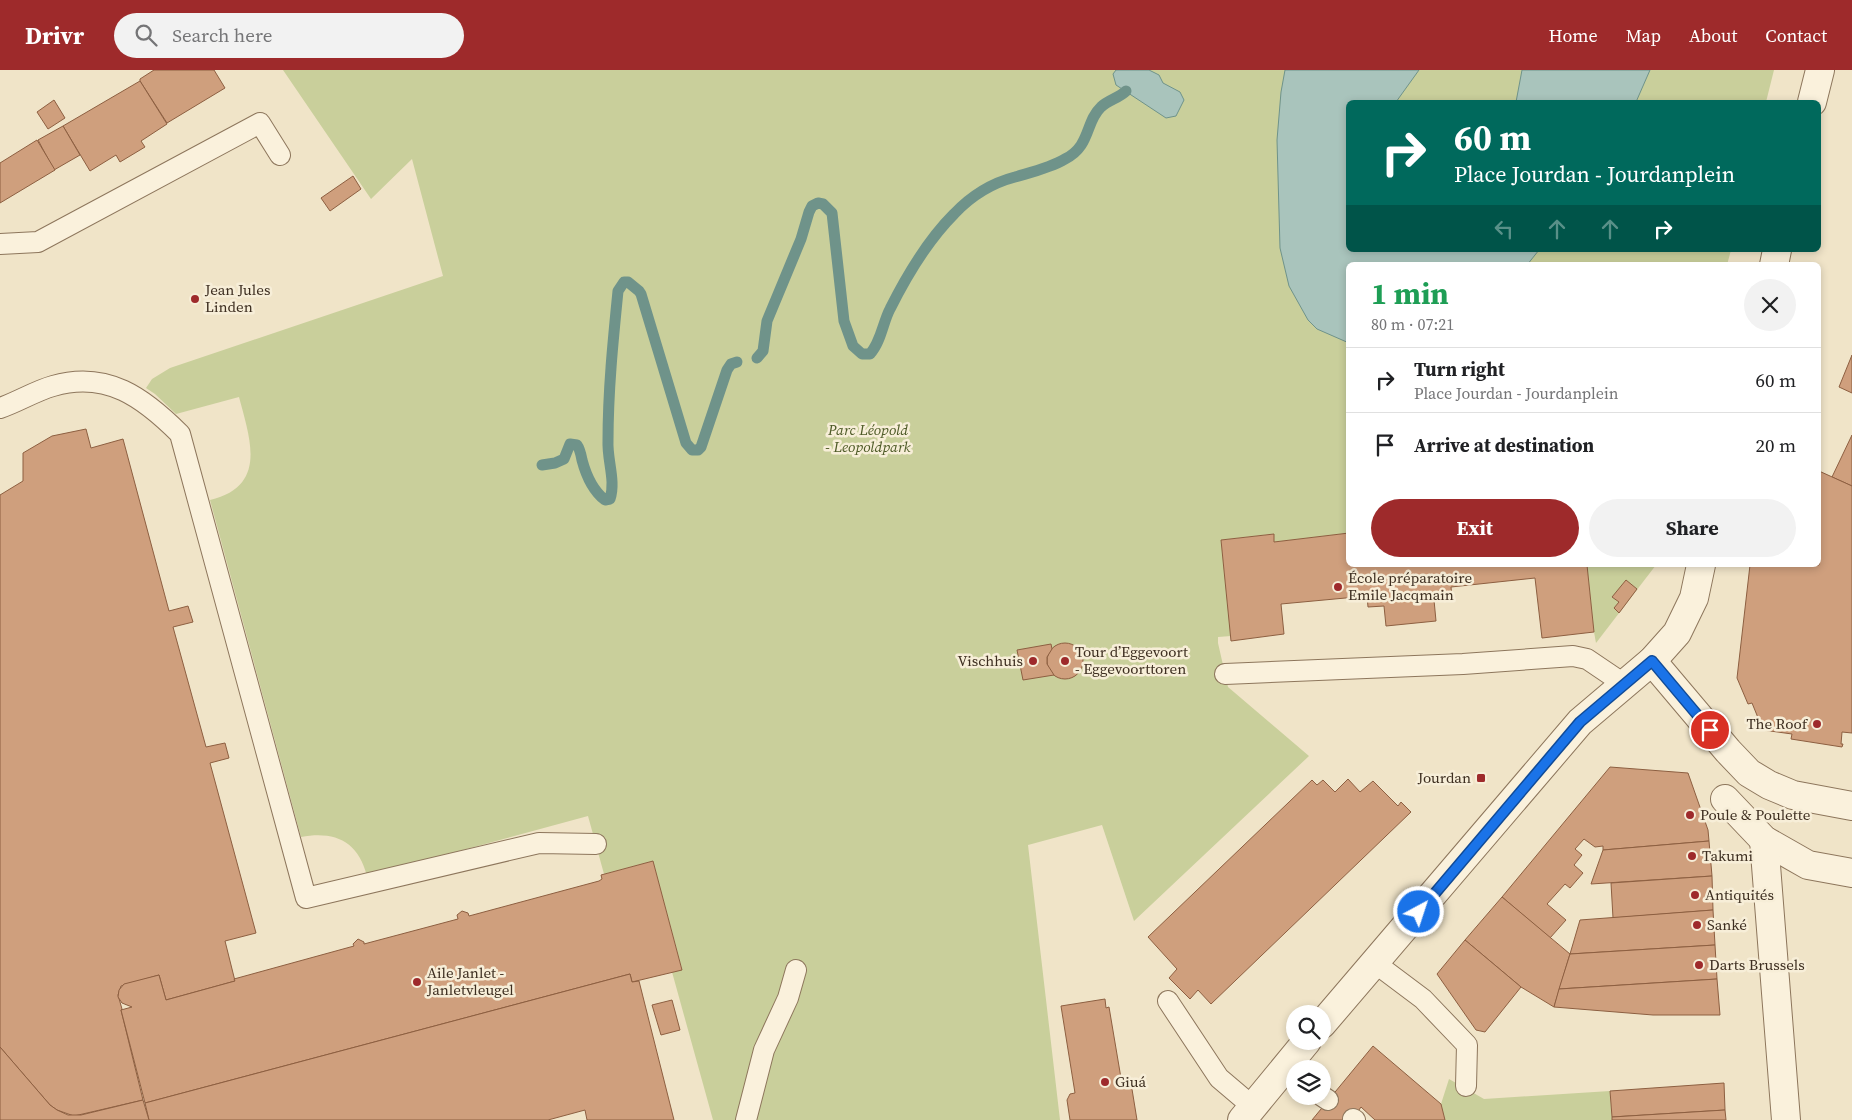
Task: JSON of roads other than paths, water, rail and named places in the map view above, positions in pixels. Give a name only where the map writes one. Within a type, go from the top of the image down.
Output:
[{"type":"street","points":[[1812,100],[1820,70]]},
{"type":"street","points":[[1331,1014],[1580,722],[1652,661],[1677,633],[1694,598],[1701,567]]},
{"type":"street","points":[[1652,661],[1749,773],[1769,785],[1794,795],[1852,806]]},
{"type":"street","points":[[1725,799],[1764,840],[1808,866],[1852,873]]},
{"type":"street","points":[[1764,840],[1786,1120]]},
{"type":"street","points":[[1247,1113],[1286,1076]]},
{"type":"lane","points":[[0,244],[38,242],[260,123],[280,155]]},
{"type":"lane","points":[[0,408],[55,385],[79,381],[104,383],[140,398],[180,434],[306,898],[539,843],[596,844]]},
{"type":"lane","points":[[1225,674],[1463,664],[1573,656],[1587,659],[1624,684]]},
{"type":"lane","points":[[1375,964],[1423,999],[1467,1045],[1466,1086]]},
{"type":"lane","points":[[746,1120],[764,1050],[788,998],[796,970]]},
{"type":"lane","points":[[1168,1000],[1219,1078],[1247,1113]]},
{"type":"water","points":[[1116,70],[1149,70],[1159,75],[1163,83],[1180,92],[1184,100],[1176,116],[1166,118],[1116,85],[1113,74]]},
{"type":"water","points":[[1285,70],[1419,70],[1397,100],[1346,100],[1346,252],[1537,252],[1529,262],[1346,262],[1346,342],[1317,329],[1308,320],[1289,286],[1280,248],[1277,140]]},
{"type":"water","points":[[1522,70],[1650,70],[1637,100],[1516,100]]},
{"type":"waterway","points":[[757,358],[763,351],[767,321],[801,239],[812,206],[818,203],[823,204],[832,213],[844,321],[853,346],[862,354],[870,354],[877,344],[890,309],[903,284],[927,247],[954,214],[974,196],[990,187],[1006,180],[1041,170],[1073,154],[1084,141],[1092,120],[1101,107],[1126,91]]},
{"type":"waterway","points":[[542,465],[564,459],[570,444],[577,445],[585,471],[593,487],[605,500],[610,499],[612,492],[608,448],[610,385],[618,291],[624,282],[628,282],[641,294],[686,443],[692,450],[698,450],[701,447],[727,370],[731,364],[737,362]]},
{"type":"place","name":"Jean Jules Linden","points":[[195,299]]},
{"type":"place","name":"École préparatoire Emile Jacqmain","points":[[1338,587]]},
{"type":"place","name":"Vischhuis","points":[[1033,661]]},
{"type":"place","name":"Tour d’Eggevoort - Eggevoorttoren","points":[[1065,661]]},
{"type":"place","name":"The Roof","points":[[1817,724]]},
{"type":"place","name":"Jourdan","points":[[1481,778]]},
{"type":"place","name":"Poule & Poulette","points":[[1690,815]]},
{"type":"place","name":"Takumi","points":[[1692,856]]},
{"type":"place","name":"Antiquités","points":[[1695,895]]},
{"type":"place","name":"Sanké","points":[[1697,925]]},
{"type":"place","name":"Darts Brussels","points":[[1699,965]]},
{"type":"place","name":"Aile Janlet - Janletvleugel","points":[[417,982]]},
{"type":"place","name":"Giuá","points":[[1105,1082]]},
{"type":"park label","name":"Parc Léopold - Leopoldpark","points":[[868,438]]}]
